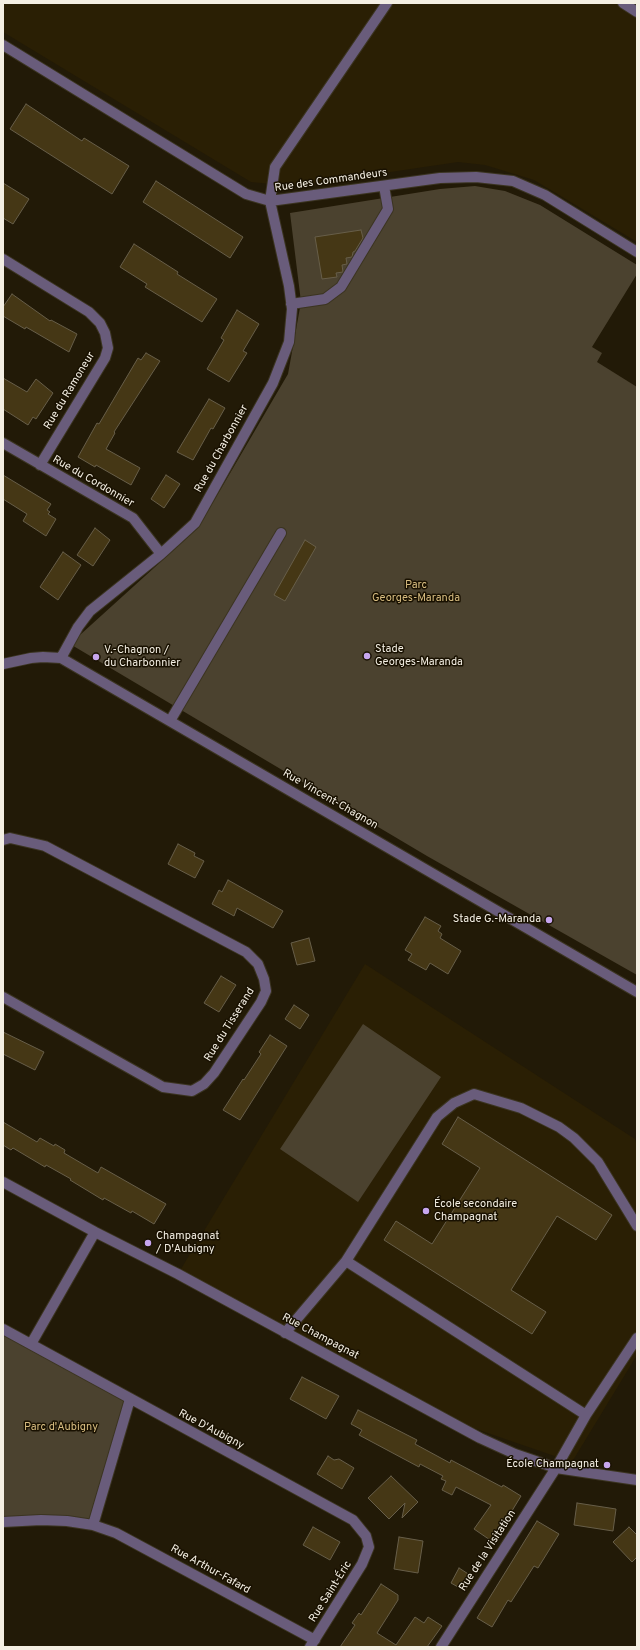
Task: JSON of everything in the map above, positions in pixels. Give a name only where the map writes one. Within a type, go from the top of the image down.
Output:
[{"type":"street","points":[[270,201],[275,167],[387,3]]},
{"type":"street","points":[[623,3],[637,12]]},
{"type":"street","name":"Rue des Commandeurs","points":[[3,45],[246,194],[270,201],[447,178],[476,177],[513,182],[545,195],[637,252]]},
{"type":"street","points":[[291,304],[325,299],[341,287],[388,209],[384,186]]},
{"type":"street","name":"Rue du Charbonnier","points":[[61,658],[78,627],[90,611],[161,554],[195,523],[273,383],[288,342],[291,304],[289,286],[270,201]]},
{"type":"street","name":"Rue du Ramoneur","points":[[3,259],[89,312],[100,324],[105,333],[108,348],[105,358],[40,465]]},
{"type":"street","name":"Rue du Cordonnier","points":[[3,442],[133,518],[161,554]]},
{"type":"street","points":[[170,721],[280,533]]},
{"type":"street","name":"Rue Vincent-Chagnon","points":[[3,664],[31,658],[61,658],[637,992]]},
{"type":"street","name":"Rue du Tisserand","points":[[3,840],[10,838],[45,846],[246,952],[258,964],[264,979],[266,992],[262,1002],[214,1073],[204,1084],[192,1091],[164,1086],[3,997]]},
{"type":"street","points":[[285,1332],[346,1261],[437,1117],[454,1103],[474,1094],[521,1108],[559,1127],[574,1138],[598,1162],[637,1226]]},
{"type":"street","name":"Rue Champagnat","points":[[3,1182],[95,1232],[178,1274],[480,1438],[515,1454],[556,1468],[637,1480]]},
{"type":"street","points":[[30,1344],[95,1232]]},
{"type":"street","points":[[346,1261],[586,1415]]},
{"type":"street","name":"Rue D'Aubigny","points":[[3,1329],[353,1520],[366,1536],[369,1547]]},
{"type":"street","name":"Rue de la Visitation","points":[[441,1647],[556,1468],[586,1415],[637,1338]]},
{"type":"street","points":[[93,1525],[130,1399]]},
{"type":"street","name":"Rue Arthur-Fafard","points":[[3,1522],[41,1520],[67,1521],[93,1525],[132,1541],[313,1644]]},
{"type":"street","name":"Rue Saint-Éric","points":[[313,1644],[362,1564],[369,1547]]},
{"type":"shaded area","points":[[3,3],[637,3],[637,242],[534,180],[485,165],[458,162],[282,188],[272,184],[251,182],[3,32]]},
{"type":"shaded area","name":"École secondaire Champagnat","points":[[365,964],[635,1139],[637,1147],[637,1355],[572,1462],[444,1418],[178,1274]]},
{"type":"green space","name":"Parc Georges-Maranda","points":[[475,186],[505,191],[540,205],[637,265],[637,274],[592,347],[602,353],[597,362],[637,387],[637,975],[427,856],[70,644],[198,528],[288,374],[301,302],[290,213],[440,189]]},
{"type":"green space","points":[[363,1024],[441,1077],[358,1202],[280,1149]]},
{"type":"green space","name":"Parc d'Aubigny","points":[[3,1331],[130,1399],[93,1525],[3,1522]]},
{"type":"building","points":[[26,104],[82,141],[84,138],[129,166],[112,194],[10,129]]},
{"type":"building","points":[[156,181],[243,237],[230,258],[143,202]]},
{"type":"building","points":[[3,183],[29,199],[13,224],[3,218]]},
{"type":"building","points":[[361,230],[363,238],[353,252],[352,257],[346,258],[347,264],[342,265],[343,272],[336,273],[337,277],[322,279],[315,237]]},
{"type":"building","points":[[134,244],[178,272],[177,274],[217,299],[202,322],[145,287],[147,284],[120,267]]},
{"type":"building","points":[[12,294],[50,321],[51,320],[77,334],[69,352],[26,327],[25,329],[3,316],[3,307]]},
{"type":"building","points":[[237,310],[259,324],[243,351],[247,353],[229,382],[207,369],[224,340],[221,338]]},
{"type":"building","points":[[146,353],[160,361],[114,432],[115,433],[106,449],[140,468],[131,485],[96,465],[95,467],[78,457],[97,423],[99,424],[138,358],[141,360]]},
{"type":"building","points":[[3,378],[27,392],[36,379],[53,393],[36,419],[33,417],[28,425],[3,409]]},
{"type":"building","points":[[209,399],[225,408],[213,429],[211,428],[193,460],[177,452]]},
{"type":"building","points":[[3,475],[51,504],[47,510],[50,512],[48,514],[56,519],[46,536],[23,521],[27,514],[3,499]]},
{"type":"building","points":[[166,475],[180,484],[164,508],[151,499]]},
{"type":"building","points":[[95,528],[110,540],[93,566],[77,555]]},
{"type":"building","points":[[305,540],[316,547],[285,601],[274,595]]},
{"type":"building","points":[[63,552],[81,565],[58,600],[40,587]]},
{"type":"building","points":[[178,844],[195,853],[194,856],[204,861],[195,878],[168,864]]},
{"type":"building","points":[[228,880],[283,911],[273,928],[237,908],[234,916],[212,904],[219,890],[222,892]]},
{"type":"building","points":[[425,917],[441,926],[438,931],[442,934],[440,938],[461,951],[448,974],[430,963],[426,970],[408,960],[412,954],[405,950]]},
{"type":"building","points":[[309,938],[315,961],[297,965],[291,943]]},
{"type":"building","points":[[221,976],[236,985],[219,1012],[204,1003]]},
{"type":"building","points":[[294,1005],[309,1015],[300,1029],[285,1019]]},
{"type":"building","points":[[3,1032],[44,1052],[35,1070],[3,1054]]},
{"type":"building","points":[[270,1035],[287,1046],[240,1120],[223,1110],[261,1054],[259,1052]]},
{"type":"building","points":[[458,1117],[612,1215],[596,1240],[557,1216],[511,1290],[546,1312],[532,1334],[384,1240],[396,1221],[432,1244],[480,1168],[442,1144]]},
{"type":"building","points":[[3,1122],[37,1142],[40,1138],[54,1146],[55,1144],[65,1150],[64,1153],[98,1173],[101,1167],[166,1204],[154,1224],[132,1211],[131,1213],[104,1198],[103,1200],[46,1165],[45,1167],[13,1148],[11,1150],[3,1145]]},
{"type":"building","points":[[302,1377],[339,1396],[326,1419],[290,1399]]},
{"type":"building","points":[[358,1410],[417,1440],[415,1444],[450,1463],[451,1460],[502,1487],[503,1485],[521,1496],[493,1542],[474,1529],[491,1505],[456,1487],[452,1495],[442,1490],[446,1481],[441,1479],[443,1476],[420,1464],[419,1467],[359,1435],[362,1430],[351,1424]]},
{"type":"building","points":[[328,1456],[334,1460],[339,1459],[354,1468],[342,1489],[317,1474]]},
{"type":"building","points":[[391,1476],[418,1502],[402,1518],[405,1503],[389,1519],[368,1498]]},
{"type":"building","points":[[577,1503],[616,1509],[613,1531],[574,1525]]},
{"type":"building","points":[[537,1521],[559,1534],[538,1568],[534,1566],[511,1602],[508,1600],[492,1627],[477,1618]]},
{"type":"building","points":[[313,1527],[340,1542],[330,1560],[303,1545]]},
{"type":"building","points":[[629,1527],[637,1535],[637,1557],[632,1562],[613,1542]]},
{"type":"building","points":[[399,1537],[423,1541],[418,1573],[394,1569]]},
{"type":"building","points":[[459,1568],[473,1577],[465,1591],[451,1583]]},
{"type":"building","points":[[381,1584],[398,1595],[398,1600],[377,1633],[396,1645],[415,1617],[424,1623],[428,1617],[442,1626],[427,1647],[340,1647],[355,1625],[352,1623],[359,1613],[361,1615]]},
{"type":"place","name":"Stade Georges-Maranda","points":[[367,656]]},
{"type":"place","name":"V.-Chagnon / du Charbonnier","points":[[96,657]]},
{"type":"place","name":"Stade G.-Maranda","points":[[549,920]]},
{"type":"place","name":"École secondaire Champagnat","points":[[426,1211]]},
{"type":"place","name":"Champagnat / D'Aubigny","points":[[148,1243]]},
{"type":"place","name":"École Champagnat","points":[[607,1465]]}]
